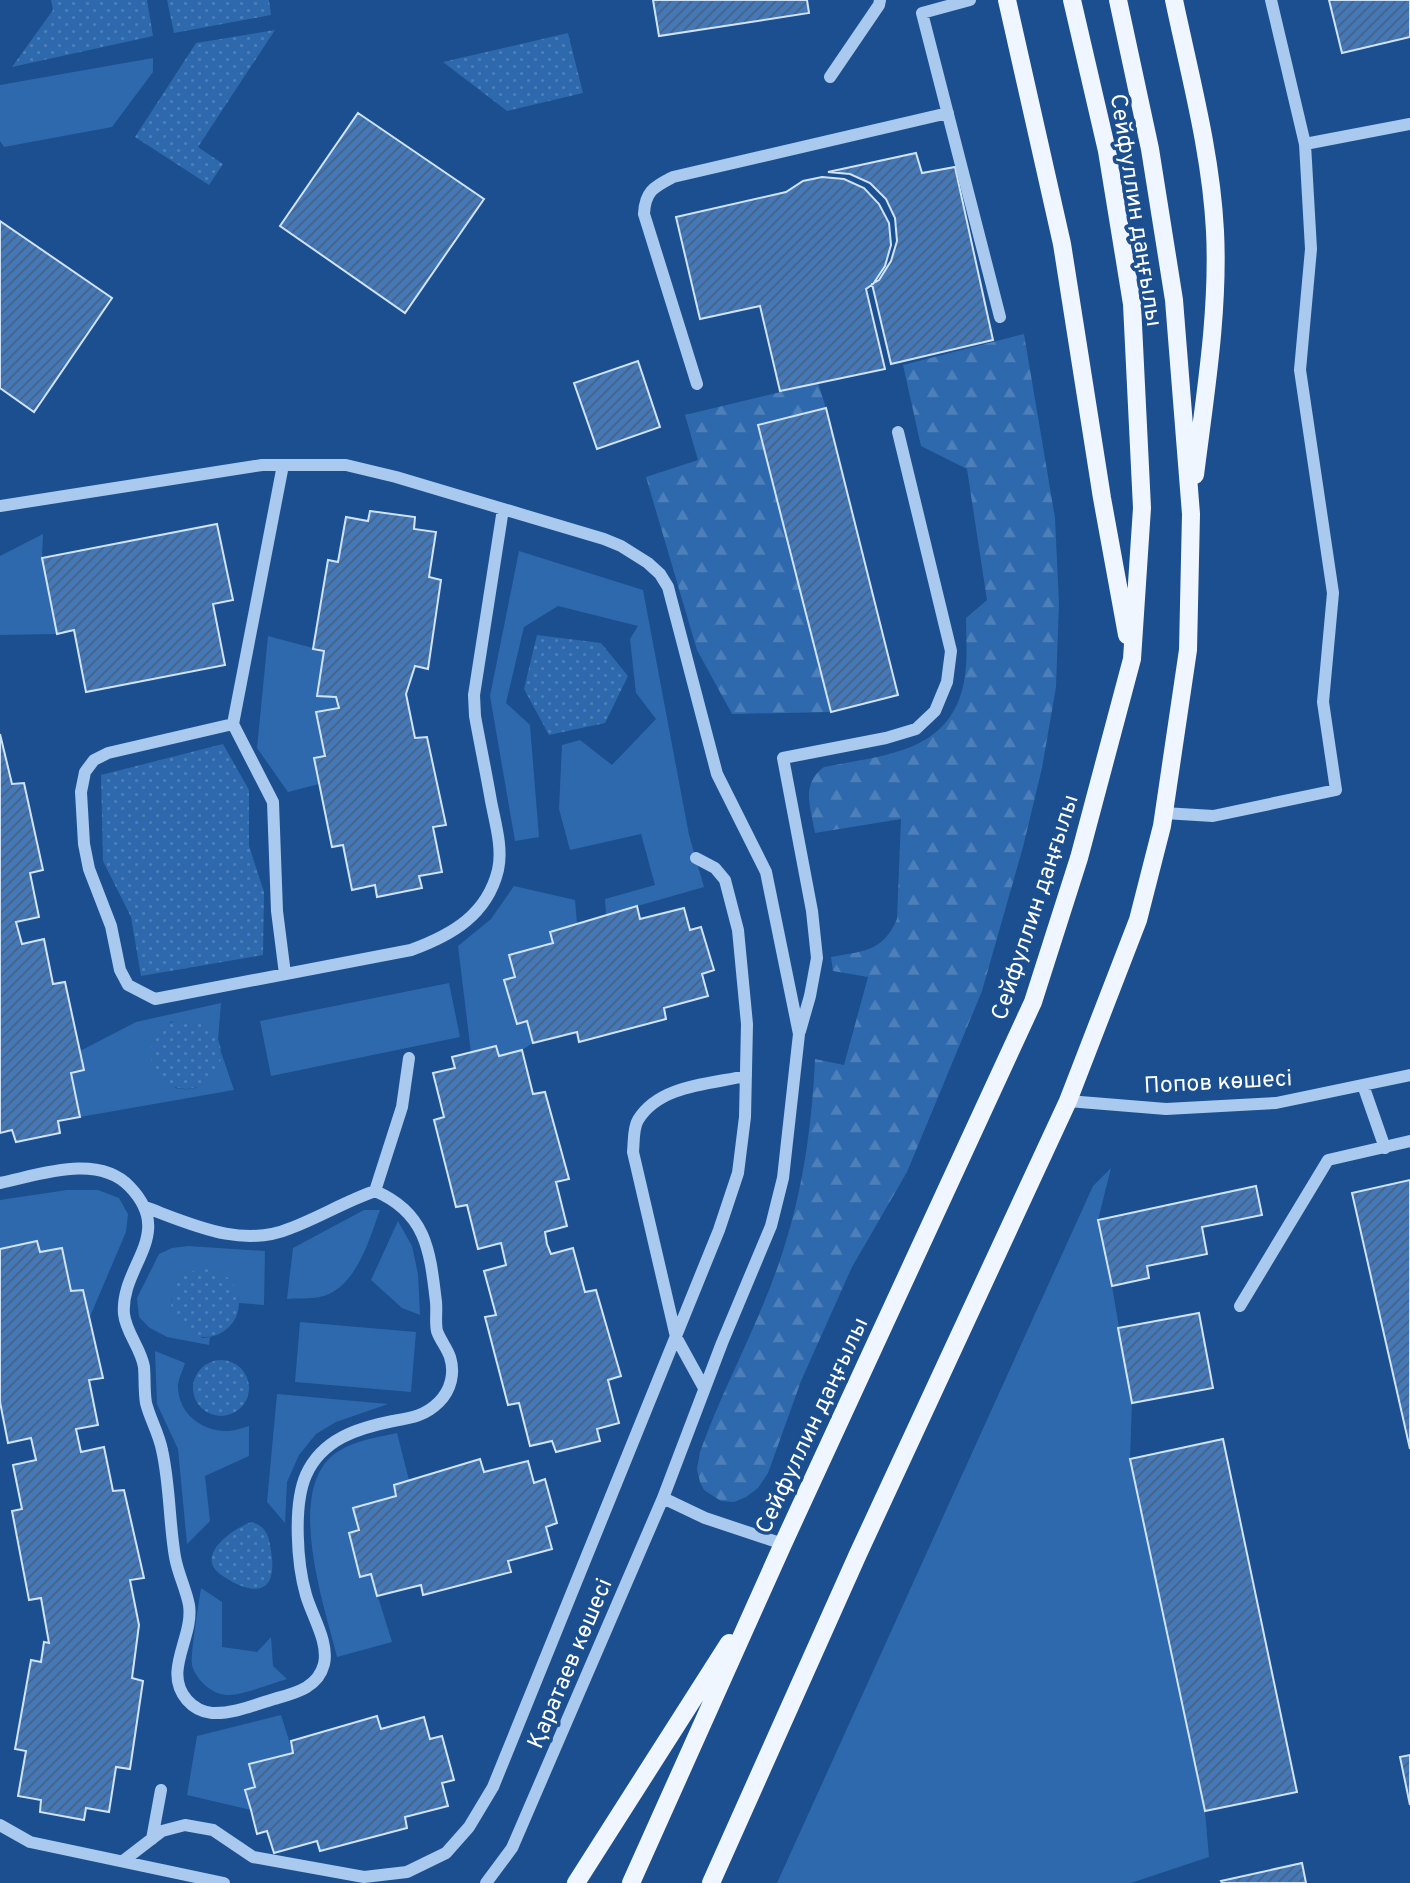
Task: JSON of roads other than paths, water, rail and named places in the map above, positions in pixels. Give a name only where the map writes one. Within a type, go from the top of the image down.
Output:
[{"type":"main road","points":[[1007,0],[1062,244],[1102,498],[1132,659]]},
{"type":"main road","name":"Сейфуллин даңғылы","points":[[631,1883],[762,1590],[1033,1002],[1079,858],[1132,659],[1142,508],[1132,304],[1107,151],[1072,0]]},
{"type":"main road","name":"Сейфуллин даңғылы","points":[[713,1883],[852,1566],[1068,1101],[1138,920],[1164,813],[1188,650],[1191,514],[1174,300],[1150,149],[1118,0]]},
{"type":"main road","points":[[1174,0],[1205,142],[1215,231],[1213,324],[1191,514]]},
{"type":"main road","points":[[576,1883],[762,1590]]},
{"type":"street","points":[[830,77],[880,0]]},
{"type":"street","points":[[970,0],[922,13],[1000,317]]},
{"type":"street","points":[[1164,813],[1213,816],[1336,790],[1323,702],[1333,593],[1300,370],[1311,249],[1305,145],[1271,0]]},
{"type":"street","points":[[697,384],[644,214],[645,200],[655,187],[673,177],[948,113]]},
{"type":"street","points":[[1305,145],[1410,124]]},
{"type":"street","points":[[799,1034],[817,958],[812,911],[783,758],[886,738],[916,729],[935,711],[947,682],[951,651],[898,432]]},
{"type":"street","points":[[283,464],[233,723],[273,802],[277,911],[285,974]]},
{"type":"street","points":[[0,506],[262,465],[346,465],[503,509],[621,546],[648,563],[660,574],[667,587],[722,788],[766,872],[799,1034]]},
{"type":"street","points":[[233,723],[108,753],[94,760],[85,772],[81,792],[84,844],[89,869],[111,926],[120,970],[128,985],[155,999],[411,950],[443,938],[468,921],[488,894],[498,869],[499,845],[475,716],[474,695],[503,509]]},
{"type":"street","points":[[122,1861],[162,1831],[185,1825],[213,1830],[253,1857],[364,1877],[407,1872],[446,1853],[469,1827],[493,1787],[719,1230],[738,1173],[745,1117],[747,1024],[738,930],[725,880],[715,868],[696,858]]},
{"type":"street","name":"Қаратаев көшесі","points":[[486,1883],[512,1848],[663,1498],[704,1388],[771,1226],[778,1203],[799,1034]]},
{"type":"street","points":[[375,1191],[402,1107],[409,1058]]},
{"type":"street","name":"Попов көшесі","points":[[1068,1101],[1166,1109],[1276,1103],[1410,1075]]},
{"type":"street","points":[[704,1388],[676,1337],[632,1152],[636,1122],[651,1104],[678,1090],[746,1076]]},
{"type":"street","points":[[1363,1085],[1385,1148]]},
{"type":"street","points":[[1241,1306],[1328,1160],[1410,1141]]},
{"type":"street","points":[[0,1183],[74,1169],[94,1170],[116,1176],[130,1186],[145,1208],[149,1232],[126,1295],[124,1315],[144,1366],[147,1407],[162,1448],[173,1525],[174,1554],[180,1582],[189,1605],[189,1620],[176,1674],[181,1693],[193,1707],[208,1713],[227,1713],[305,1689],[318,1677],[324,1662],[323,1645],[306,1594],[300,1565],[299,1498],[306,1474],[320,1453],[340,1437],[368,1426],[421,1416],[440,1402],[452,1382],[451,1359],[437,1330],[437,1307],[427,1245],[408,1210],[393,1199],[375,1191],[354,1198],[289,1230],[260,1236],[234,1236],[204,1229],[145,1208]]},
{"type":"street","points":[[663,1498],[705,1518],[783,1544]]},
{"type":"street","points":[[152,1839],[162,1790]]},
{"type":"street","points":[[0,1825],[30,1842],[223,1883]]}]
